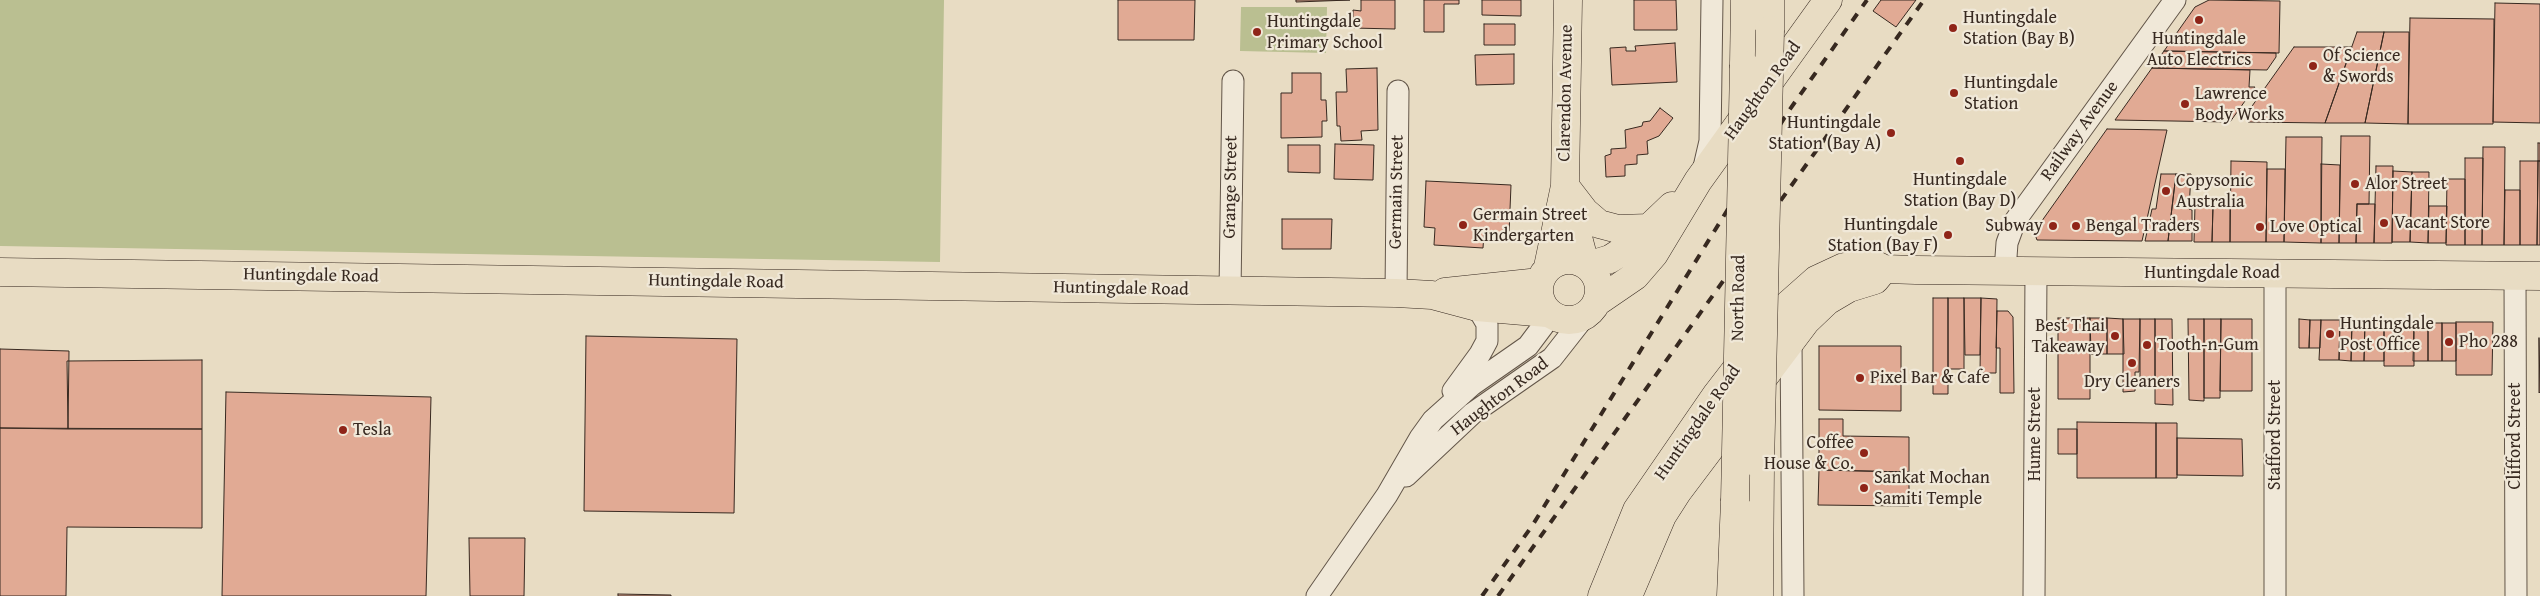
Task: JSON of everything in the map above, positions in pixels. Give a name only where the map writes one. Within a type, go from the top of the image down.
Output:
[{"type":"main road","name":"Clarendon Avenue","points":[[1544,275],[1565,186],[1568,0]]},
{"type":"main road","name":"North Road","points":[[1731,596],[1735,501],[1745,0]]},
{"type":"main road","name":"North Road","points":[[1759,596],[1770,0]]},
{"type":"main road","name":"Haughton Road","points":[[1591,309],[1635,276],[1654,254],[1698,181],[1828,0]]},
{"type":"main road","name":"Haughton Road","points":[[1586,265],[1610,259],[1630,247],[1698,181]]},
{"type":"main road","name":"Clarendon Avenue","points":[[1565,186],[1586,265]]},
{"type":"main road","points":[[1565,186],[1585,212],[1599,224],[1618,228],[1650,228]]},
{"type":"main road","points":[[1571,260],[1586,265],[1598,280],[1600,290],[1591,309],[1575,320],[1565,320],[1548,313],[1542,304],[1544,275],[1560,261],[1571,260]]},
{"type":"main road","name":"Huntingdale Road","points":[[1602,596],[1637,510],[1717,394],[1781,311],[1816,280],[1835,270],[1860,263],[1872,263],[1884,269],[2527,276]]},
{"type":"main road","name":"Huntingdale Road","points":[[1628,596],[1662,516],[1806,320],[1827,301],[1850,288],[1875,280],[1884,269]]},
{"type":"main road","name":"Huntingdale Road","points":[[0,272],[1396,293],[1432,295],[1477,307],[1548,313]]},
{"type":"main road","name":"Huntingdale Road","points":[[1432,295],[1458,289],[1510,287],[1544,275]]},
{"type":"street","points":[[1698,181],[1707,159],[1710,141],[1712,0]]},
{"type":"street","name":"Railway Avenue","points":[[2005,271],[2007,243],[2016,221],[2175,0]]},
{"type":"street","name":"Grange Street","points":[[1230,292],[1233,81]]},
{"type":"street","name":"Germain Street","points":[[1396,293],[1398,91]]},
{"type":"street","name":"Hume Street","points":[[2034,596],[2036,271]]},
{"type":"street","name":"Stafford Street","points":[[2275,273],[2276,596]]},
{"type":"street","name":"Clifford Street","points":[[2516,596],[2527,276]]},
{"type":"street","points":[[1433,420],[1485,346],[1487,324],[1477,307]]},
{"type":"street","name":"Haughton Road","points":[[1387,495],[1473,412],[1552,358],[1591,309]]},
{"type":"street","name":"Haughton Road","points":[[1317,596],[1387,495],[1420,438],[1433,420],[1480,379],[1528,346],[1543,326],[1548,313]]},
{"type":"street","points":[[1792,340],[1793,596]]},
{"type":"green space","points":[[0,0],[944,0],[940,262],[0,246]]},
{"type":"green space","points":[[1241,7],[1327,7],[1326,53],[1240,51]]},
{"type":"building","points":[[1118,0],[1195,0],[1194,40],[1118,40]]},
{"type":"building","points":[[1296,0],[1350,0],[1296,2]]},
{"type":"building","points":[[1361,0],[1395,0],[1395,29],[1353,28],[1353,10],[1361,11]]},
{"type":"building","points":[[1424,0],[1459,0],[1459,4],[1444,4],[1444,32],[1424,32]]},
{"type":"building","points":[[1482,0],[1521,0],[1521,16],[1482,15]]},
{"type":"building","points":[[1634,0],[1676,0],[1677,30],[1634,30]]},
{"type":"building","points":[[1881,0],[1916,0],[1896,27],[1873,11]]},
{"type":"building","points":[[2209,0],[2280,1],[2279,53],[2164,51],[2195,7]]},
{"type":"building","points":[[2495,3],[2540,4],[2540,123],[2493,122]]},
{"type":"building","points":[[2410,18],[2494,19],[2493,124],[2408,124]]},
{"type":"building","points":[[1484,24],[1515,24],[1515,45],[1484,45]]},
{"type":"building","points":[[2357,32],[2384,32],[2365,123],[2325,123]]},
{"type":"building","points":[[2384,32],[2409,32],[2408,124],[2365,123]]},
{"type":"building","points":[[1675,43],[1677,82],[1612,85],[1610,48],[1626,47],[1626,51],[1636,51],[1635,46]]},
{"type":"building","points":[[2294,47],[2352,47],[2325,123],[2248,122],[2245,116]]},
{"type":"building","points":[[2164,51],[2276,53],[2276,57],[2267,70],[2152,68]]},
{"type":"building","points":[[1514,54],[1514,84],[1476,85],[1475,55]]},
{"type":"building","points":[[1377,68],[1378,130],[1361,131],[1362,140],[1341,141],[1340,126],[1337,126],[1336,92],[1347,92],[1346,69]]},
{"type":"building","name":"Lawrence Body Works","points":[[2152,68],[2250,70],[2249,87],[2255,87],[2230,122],[2115,120]]},
{"type":"building","points":[[1292,73],[1321,73],[1321,100],[1326,100],[1327,121],[1322,121],[1322,137],[1281,138],[1281,93],[1292,93]]},
{"type":"building","points":[[1660,108],[1673,118],[1659,136],[1647,141],[1648,154],[1637,155],[1637,164],[1625,165],[1625,176],[1606,177],[1605,156],[1611,154],[1611,149],[1626,148],[1625,130],[1642,126],[1643,122],[1650,121]]},
{"type":"building","points":[[2107,129],[2167,130],[2142,241],[2037,240],[2034,232]]},
{"type":"building","name":"Alor Street","points":[[2341,136],[2370,136],[2369,204],[2357,204],[2356,243],[2339,243]]},
{"type":"building","points":[[2286,137],[2322,137],[2321,243],[2284,242]]},
{"type":"building","points":[[2538,143],[2540,143],[2540,161],[2538,161]]},
{"type":"building","points":[[1335,144],[1374,145],[1373,180],[1334,179]]},
{"type":"building","points":[[1288,145],[1320,145],[1320,173],[1288,172]]},
{"type":"building","points":[[2483,147],[2505,147],[2504,245],[2482,245]]},
{"type":"building","points":[[2465,158],[2483,158],[2482,245],[2465,245]]},
{"type":"building","points":[[2231,161],[2267,162],[2266,242],[2230,242]]},
{"type":"building","points":[[2520,161],[2538,161],[2537,245],[2520,245]]},
{"type":"building","points":[[2538,161],[2540,161],[2540,245],[2537,245]]},
{"type":"building","points":[[2321,164],[2340,165],[2339,243],[2321,243]]},
{"type":"building","name":"Vacant Store","points":[[2376,166],[2393,166],[2392,243],[2374,243]]},
{"type":"building","points":[[2267,169],[2285,169],[2284,242],[2266,242]]},
{"type":"building","points":[[2393,171],[2412,172],[2410,242],[2392,242]]},
{"type":"building","points":[[2412,172],[2429,172],[2428,243],[2410,242]]},
{"type":"building","name":"Copysonic Australia","points":[[2161,174],[2176,174],[2168,241],[2145,241],[2152,209],[2156,209]]},
{"type":"building","points":[[2176,174],[2191,174],[2189,209],[2192,210],[2192,241],[2168,241]]},
{"type":"building","points":[[2447,179],[2465,179],[2465,245],[2446,245]]},
{"type":"building","points":[[1426,181],[1511,185],[1509,234],[1484,233],[1483,248],[1434,245],[1435,228],[1424,227]]},
{"type":"building","points":[[2505,190],[2520,190],[2520,245],[2504,245]]},
{"type":"building","name":"Vacant Store","points":[[2357,204],[2375,204],[2374,243],[2356,243]]},
{"type":"building","points":[[2195,206],[2213,206],[2212,242],[2194,242]]},
{"type":"building","points":[[2213,206],[2230,206],[2230,242],[2212,242]]},
{"type":"building","points":[[2429,206],[2447,206],[2446,243],[2428,243]]},
{"type":"building","points":[[1282,219],[1332,219],[1331,249],[1282,249]]},
{"type":"building","points":[[1933,298],[1948,298],[1948,394],[1933,394]]},
{"type":"building","points":[[1948,298],[1964,298],[1964,369],[1948,369]]},
{"type":"building","points":[[1964,298],[1981,298],[1980,355],[1965,355]]},
{"type":"building","points":[[1981,298],[1997,299],[1996,373],[1980,373]]},
{"type":"building","points":[[1997,311],[2008,311],[2013,317],[2014,393],[2000,393],[2000,348],[1996,348]]},
{"type":"building","points":[[2058,318],[2090,318],[2090,399],[2058,399]]},
{"type":"building","points":[[2090,318],[2107,318],[2107,354],[2091,354]]},
{"type":"building","name":"Best Thai Takeaway","points":[[2107,318],[2123,319],[2124,354],[2107,354]]},
{"type":"building","name":"Dry Cleaners","points":[[2123,319],[2140,319],[2139,372],[2135,372],[2135,391],[2123,392]]},
{"type":"building","name":"Tooth-n-Gum","points":[[2140,319],[2155,319],[2155,387],[2140,387]]},
{"type":"building","points":[[2155,319],[2172,319],[2173,405],[2155,404]]},
{"type":"building","points":[[2188,319],[2204,319],[2204,401],[2189,400]]},
{"type":"building","points":[[2204,319],[2221,319],[2220,398],[2204,398]]},
{"type":"building","points":[[2221,319],[2252,319],[2252,391],[2220,391]]},
{"type":"building","points":[[2299,319],[2310,320],[2309,348],[2299,348]]},
{"type":"building","points":[[2310,320],[2321,320],[2320,348],[2309,348]]},
{"type":"building","name":"Huntingdale Post Office","points":[[2321,320],[2340,320],[2339,360],[2319,360]]},
{"type":"building","points":[[2340,320],[2352,321],[2351,361],[2339,360]]},
{"type":"building","points":[[2352,321],[2365,321],[2364,361],[2351,361]]},
{"type":"building","points":[[2365,321],[2384,322],[2384,361],[2364,361]]},
{"type":"building","points":[[2384,322],[2414,322],[2414,366],[2384,366]]},
{"type":"building","points":[[2414,322],[2428,323],[2428,361],[2413,361]]},
{"type":"building","points":[[2456,322],[2493,322],[2492,375],[2456,375]]},
{"type":"building","points":[[2428,323],[2442,323],[2442,361],[2428,361]]},
{"type":"building","name":"Pho 288","points":[[2442,323],[2456,323],[2456,361],[2442,361]]},
{"type":"building","points":[[586,336],[737,339],[734,513],[584,511]]},
{"type":"building","points":[[2539,338],[2540,392],[2539,393]]},
{"type":"building","name":"Pixel Bar & Cafe","points":[[1819,346],[1901,346],[1901,411],[1819,410]]},
{"type":"building","points":[[0,349],[69,351],[68,429],[0,428]]},
{"type":"building","points":[[202,360],[202,429],[68,429],[67,361]]},
{"type":"building","points":[[226,392],[431,397],[426,596],[222,596]]},
{"type":"building","name":"Coffee House & Co.","points":[[1819,419],[1843,419],[1843,436],[1909,437],[1909,472],[1819,470]]},
{"type":"building","points":[[2077,422],[2156,423],[2156,478],[2077,478]]},
{"type":"building","points":[[2156,423],[2177,423],[2177,478],[2156,478]]},
{"type":"building","points":[[0,428],[202,429],[202,528],[67,527],[66,596],[0,596]]},
{"type":"building","points":[[2058,429],[2077,429],[2077,454],[2058,454]]},
{"type":"building","points":[[2177,438],[2242,439],[2243,476],[2177,475]]},
{"type":"building","name":"Sankat Mochan Samiti Temple","points":[[1819,470],[1909,472],[1909,506],[1818,505]]},
{"type":"building","points":[[469,538],[525,538],[524,596],[470,596]]},
{"type":"building","points":[[618,594],[671,595],[671,596],[618,596]]},
{"type":"railway","points":[[1482,596],[1532,526],[1788,112],[1867,0]]},
{"type":"railway","points":[[1498,596],[1924,0]]},
{"type":"place","name":"Huntingdale Auto Electrics","points":[[2199,20]]},
{"type":"place","name":"Huntingdale Station (Bay B)","points":[[1953,28]]},
{"type":"place","name":"Huntingdale Primary School","points":[[1257,32]]},
{"type":"place","name":"Of Science & Swords","points":[[2313,66]]},
{"type":"place","name":"Huntingdale Station","points":[[1954,93]]},
{"type":"place","name":"Lawrence Body Works","points":[[2185,104]]},
{"type":"place","name":"Huntingdale Station (Bay A)","points":[[1891,133]]},
{"type":"place","name":"Huntingdale Station (Bay D)","points":[[1960,161]]},
{"type":"place","name":"Alor Street","points":[[2355,184]]},
{"type":"place","name":"Copysonic Australia","points":[[2166,191]]},
{"type":"place","name":"Vacant Store","points":[[2384,223]]},
{"type":"place","name":"Germain Street Kindergarten","points":[[1463,225]]},
{"type":"place","name":"Subway","points":[[2053,226]]},
{"type":"place","name":"Bengal Traders","points":[[2076,226]]},
{"type":"place","name":"Love Optical","points":[[2260,227]]},
{"type":"place","name":"Huntingdale Station (Bay F)","points":[[1948,235]]},
{"type":"place","name":"Huntingdale Post Office","points":[[2330,334]]},
{"type":"place","name":"Best Thai Takeaway","points":[[2115,336]]},
{"type":"place","name":"Pho 288","points":[[2449,342]]},
{"type":"place","name":"Tooth-n-Gum","points":[[2147,345]]},
{"type":"place","name":"Dry Cleaners","points":[[2132,363]]},
{"type":"place","name":"Pixel Bar & Cafe","points":[[1860,378]]},
{"type":"place","name":"Tesla","points":[[343,430]]},
{"type":"place","name":"Coffee House & Co.","points":[[1864,453]]},
{"type":"place","name":"Sankat Mochan Samiti Temple","points":[[1864,488]]}]
